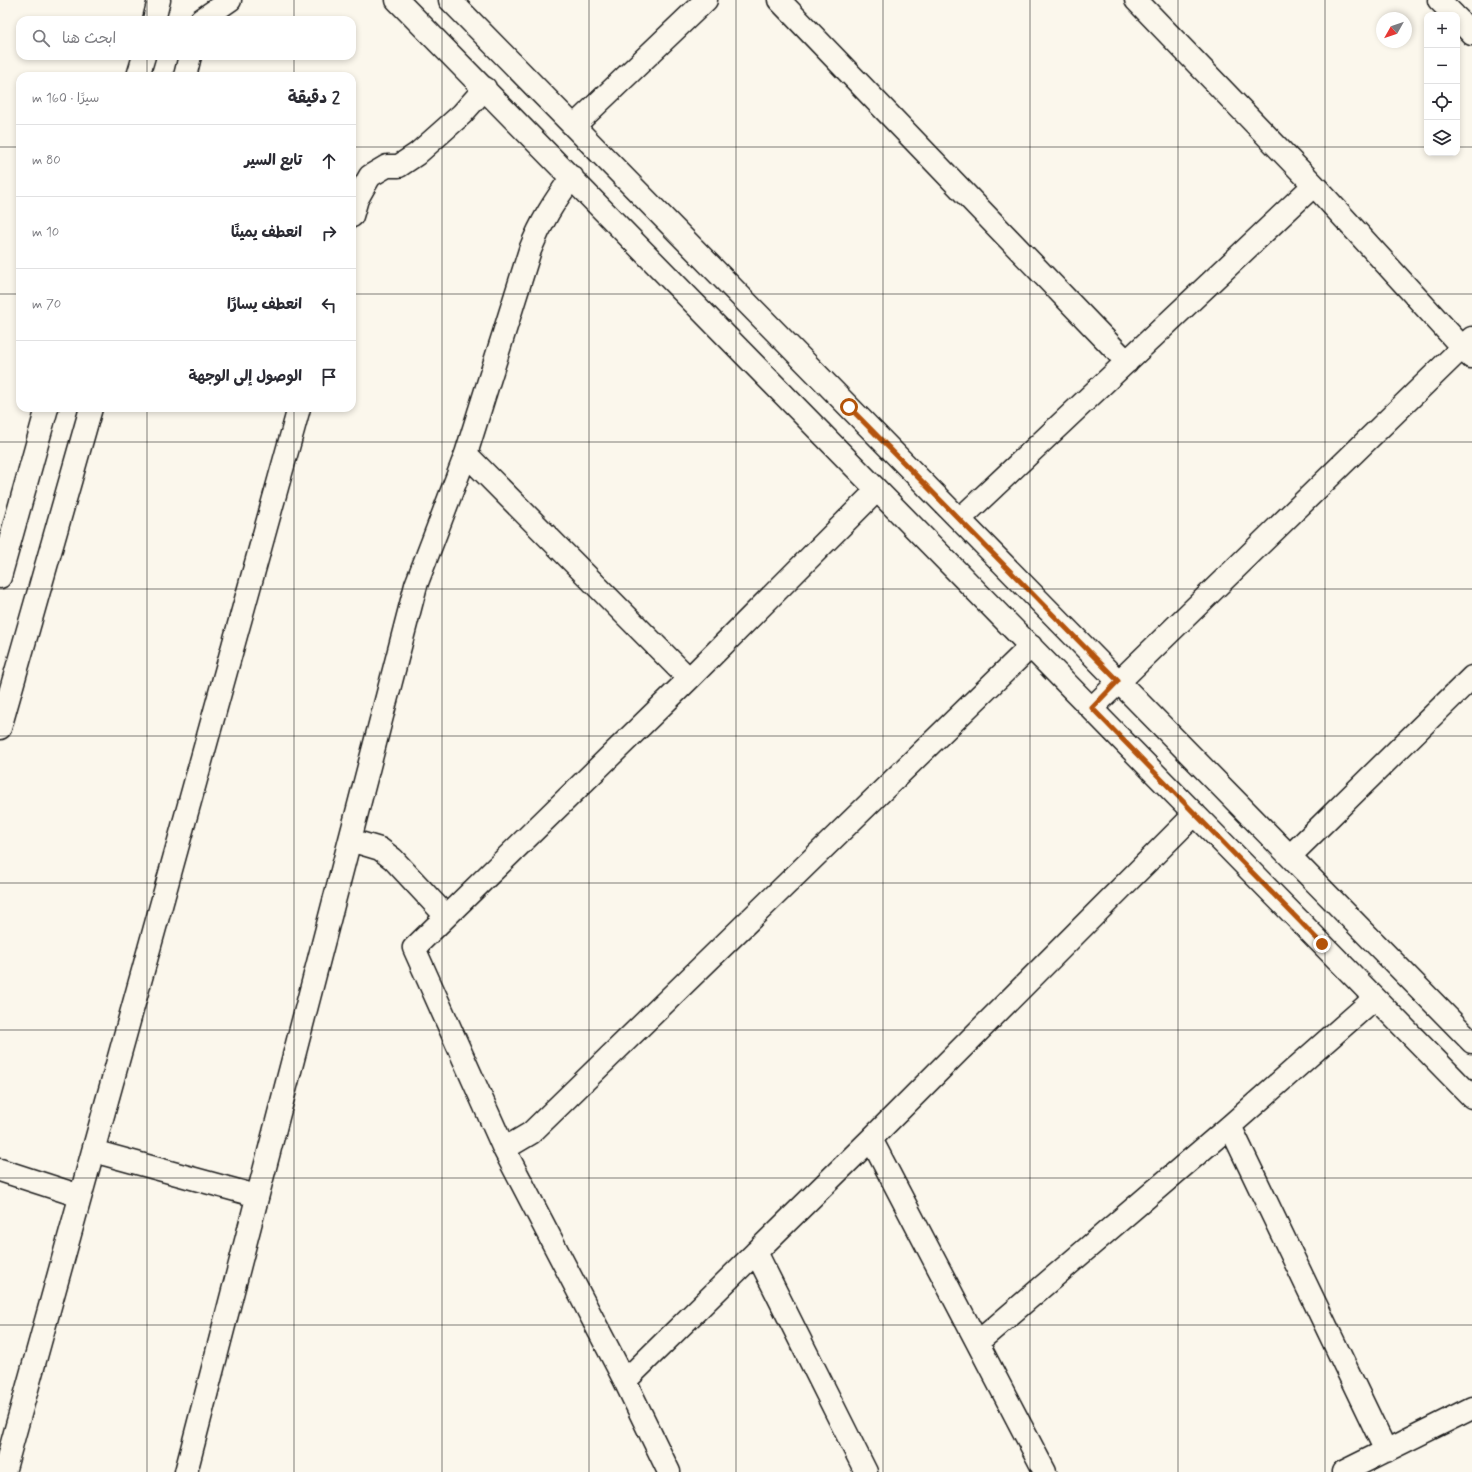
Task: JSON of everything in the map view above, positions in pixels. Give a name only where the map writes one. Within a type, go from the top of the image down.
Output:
[{"type":"street","points":[[155,16],[159,0]]},
{"type":"street","points":[[202,16],[206,0]]},
{"type":"street","points":[[207,16],[230,0]]},
{"type":"street","points":[[397,0],[485,88],[1472,1097]]},
{"type":"street","points":[[450,0],[1472,1042]]},
{"type":"street","points":[[574,126],[706,0]]},
{"type":"street","points":[[779,0],[1127,362]]},
{"type":"street","points":[[1092,708],[1118,681],[1469,348],[1136,0]]},
{"type":"street","points":[[1439,0],[1451,12]]},
{"type":"street","points":[[1460,21],[1472,34]]},
{"type":"street","points":[[139,72],[143,60]]},
{"type":"street","points":[[186,72],[189,60]]},
{"type":"street","points":[[356,202],[370,176],[387,166],[399,166],[417,154],[462,114],[485,88]]},
{"type":"street","points":[[186,1472],[416,585],[466,454],[530,250],[538,230],[548,212],[572,177]]},
{"type":"street","points":[[960,519],[1314,186]]},
{"type":"street","points":[[0,577],[46,412]]},
{"type":"street","points":[[0,728],[90,412]]},
{"type":"street","points":[[4,1472],[298,412]]},
{"type":"street","points":[[466,454],[689,679]]},
{"type":"street","points":[[669,1472],[625,1381],[504,1149],[414,948],[689,679],[877,490]]},
{"type":"street","points":[[504,1149],[531,1133],[1031,646]]},
{"type":"street","points":[[1290,856],[1472,677]]},
{"type":"street","points":[[625,1381],[871,1139],[1195,814]]},
{"type":"street","points":[[350,840],[380,850],[393,859],[446,916]]},
{"type":"street","points":[[978,1342],[1230,1126],[1375,998]]},
{"type":"street","points":[[1230,1126],[1378,1460]]},
{"type":"street","points":[[871,1139],[1045,1472]]},
{"type":"street","points":[[93,1151],[257,1196]]},
{"type":"street","points":[[0,1170],[80,1196]]},
{"type":"street","points":[[756,1252],[866,1472]]},
{"type":"street","points":[[1343,1472],[1378,1460],[1472,1408]]},
{"type":"route","points":[[849,407],[1118,681],[1092,708],[1322,944]]}]
